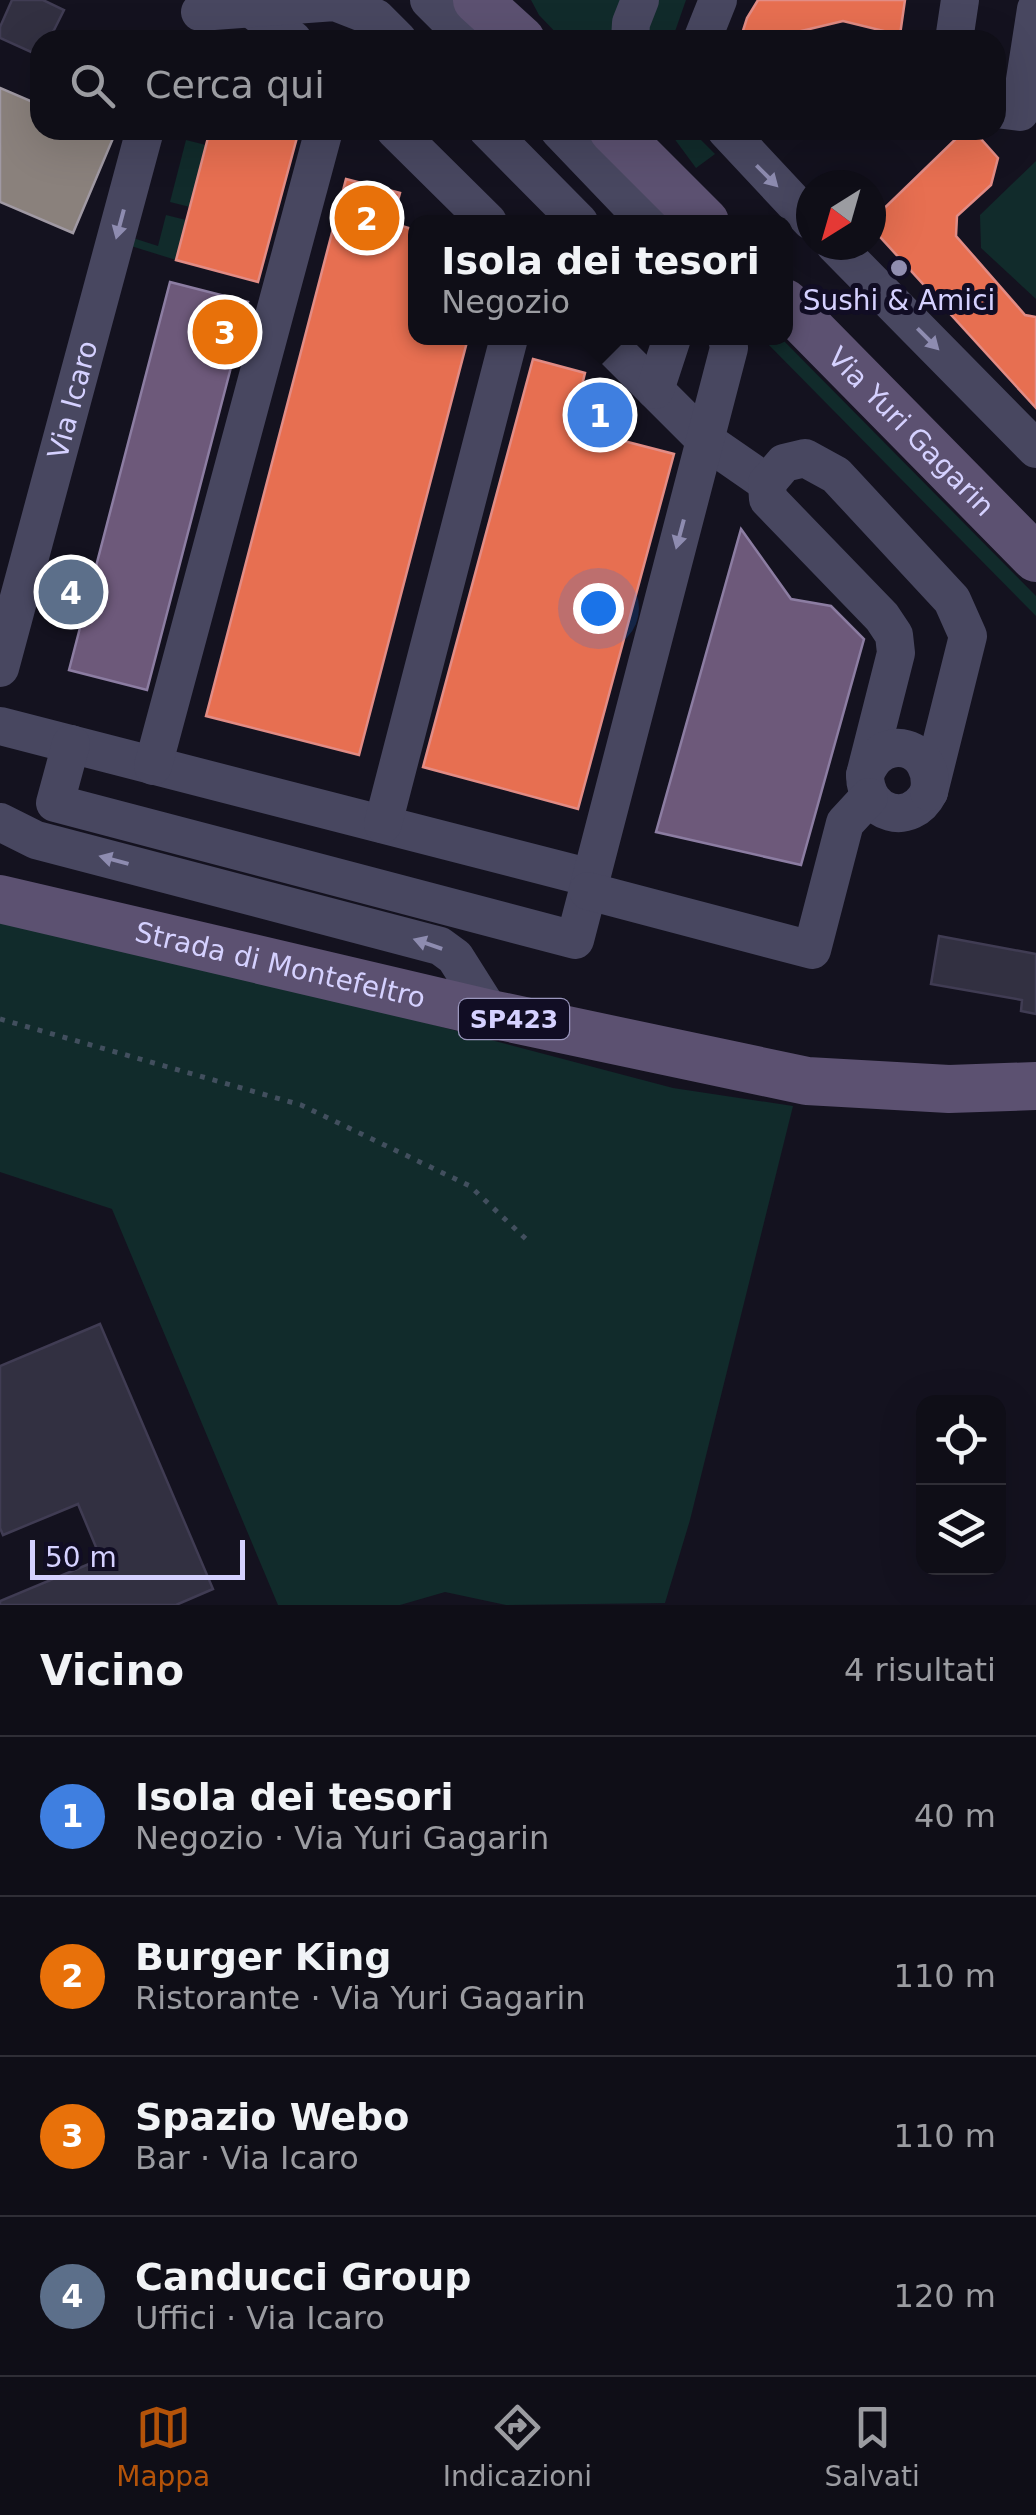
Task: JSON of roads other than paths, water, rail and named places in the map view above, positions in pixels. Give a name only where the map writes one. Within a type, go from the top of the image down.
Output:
[{"type":"main road","points":[[477,0],[510,30]]},
{"type":"main road","points":[[513,0],[526,30]]},
{"type":"main road","points":[[623,140],[698,215]]},
{"type":"main road","name":"Via Yuri Gagarin","points":[[793,312],[1036,558]]},
{"type":"main road","name":"Strada di Montefeltro","points":[[0,898],[491,1014],[808,1081],[948,1089],[1036,1086]]},
{"type":"street","points":[[429,0],[459,30]]},
{"type":"street","points":[[631,30],[640,0]]},
{"type":"street","points":[[706,30],[718,0]]},
{"type":"street","points":[[956,30],[960,0]]},
{"type":"street","points":[[195,17],[256,3],[335,2],[389,19]]},
{"type":"street","points":[[256,3],[283,30]]},
{"type":"street","points":[[1006,110],[1020,112],[1036,9]]},
{"type":"street","name":"Via Icaro","points":[[0,668],[142,140]]},
{"type":"street","points":[[153,766],[321,140]]},
{"type":"street","points":[[405,140],[481,215]]},
{"type":"street","points":[[498,140],[572,215]]},
{"type":"street","points":[[569,140],[640,215]]},
{"type":"street","points":[[647,140],[662,178]]},
{"type":"street","points":[[735,140],[796,204]]},
{"type":"street","points":[[850,260],[1036,449]]},
{"type":"street","points":[[382,824],[507,345]]},
{"type":"street","points":[[610,345],[705,440],[767,483]]},
{"type":"street","points":[[655,390],[670,345]]},
{"type":"street","points":[[71,744],[55,803],[575,940],[727,345]]},
{"type":"street","points":[[805,458],[836,475],[952,600],[968,636],[930,792],[918,808],[907,814],[886,812],[867,786],[896,653],[894,635],[882,617],[768,499],[767,483],[784,463],[805,458]]},
{"type":"street","points":[[0,726],[382,824],[812,950],[845,823],[867,786],[875,757],[885,750],[902,748],[922,758],[932,780],[930,792]]},
{"type":"street","points":[[0,822],[36,840],[440,946],[455,957],[491,1014]]},
{"type":"place","name":"Burger King","points":[[367,218]]},
{"type":"place","name":"Sushi & Amici","points":[[899,268]]},
{"type":"place","name":"Spazio Webo","points":[[225,332]]},
{"type":"place","name":"Isola dei tesori","points":[[600,415]]},
{"type":"place","name":"Canducci Group","points":[[71,592]]}]
